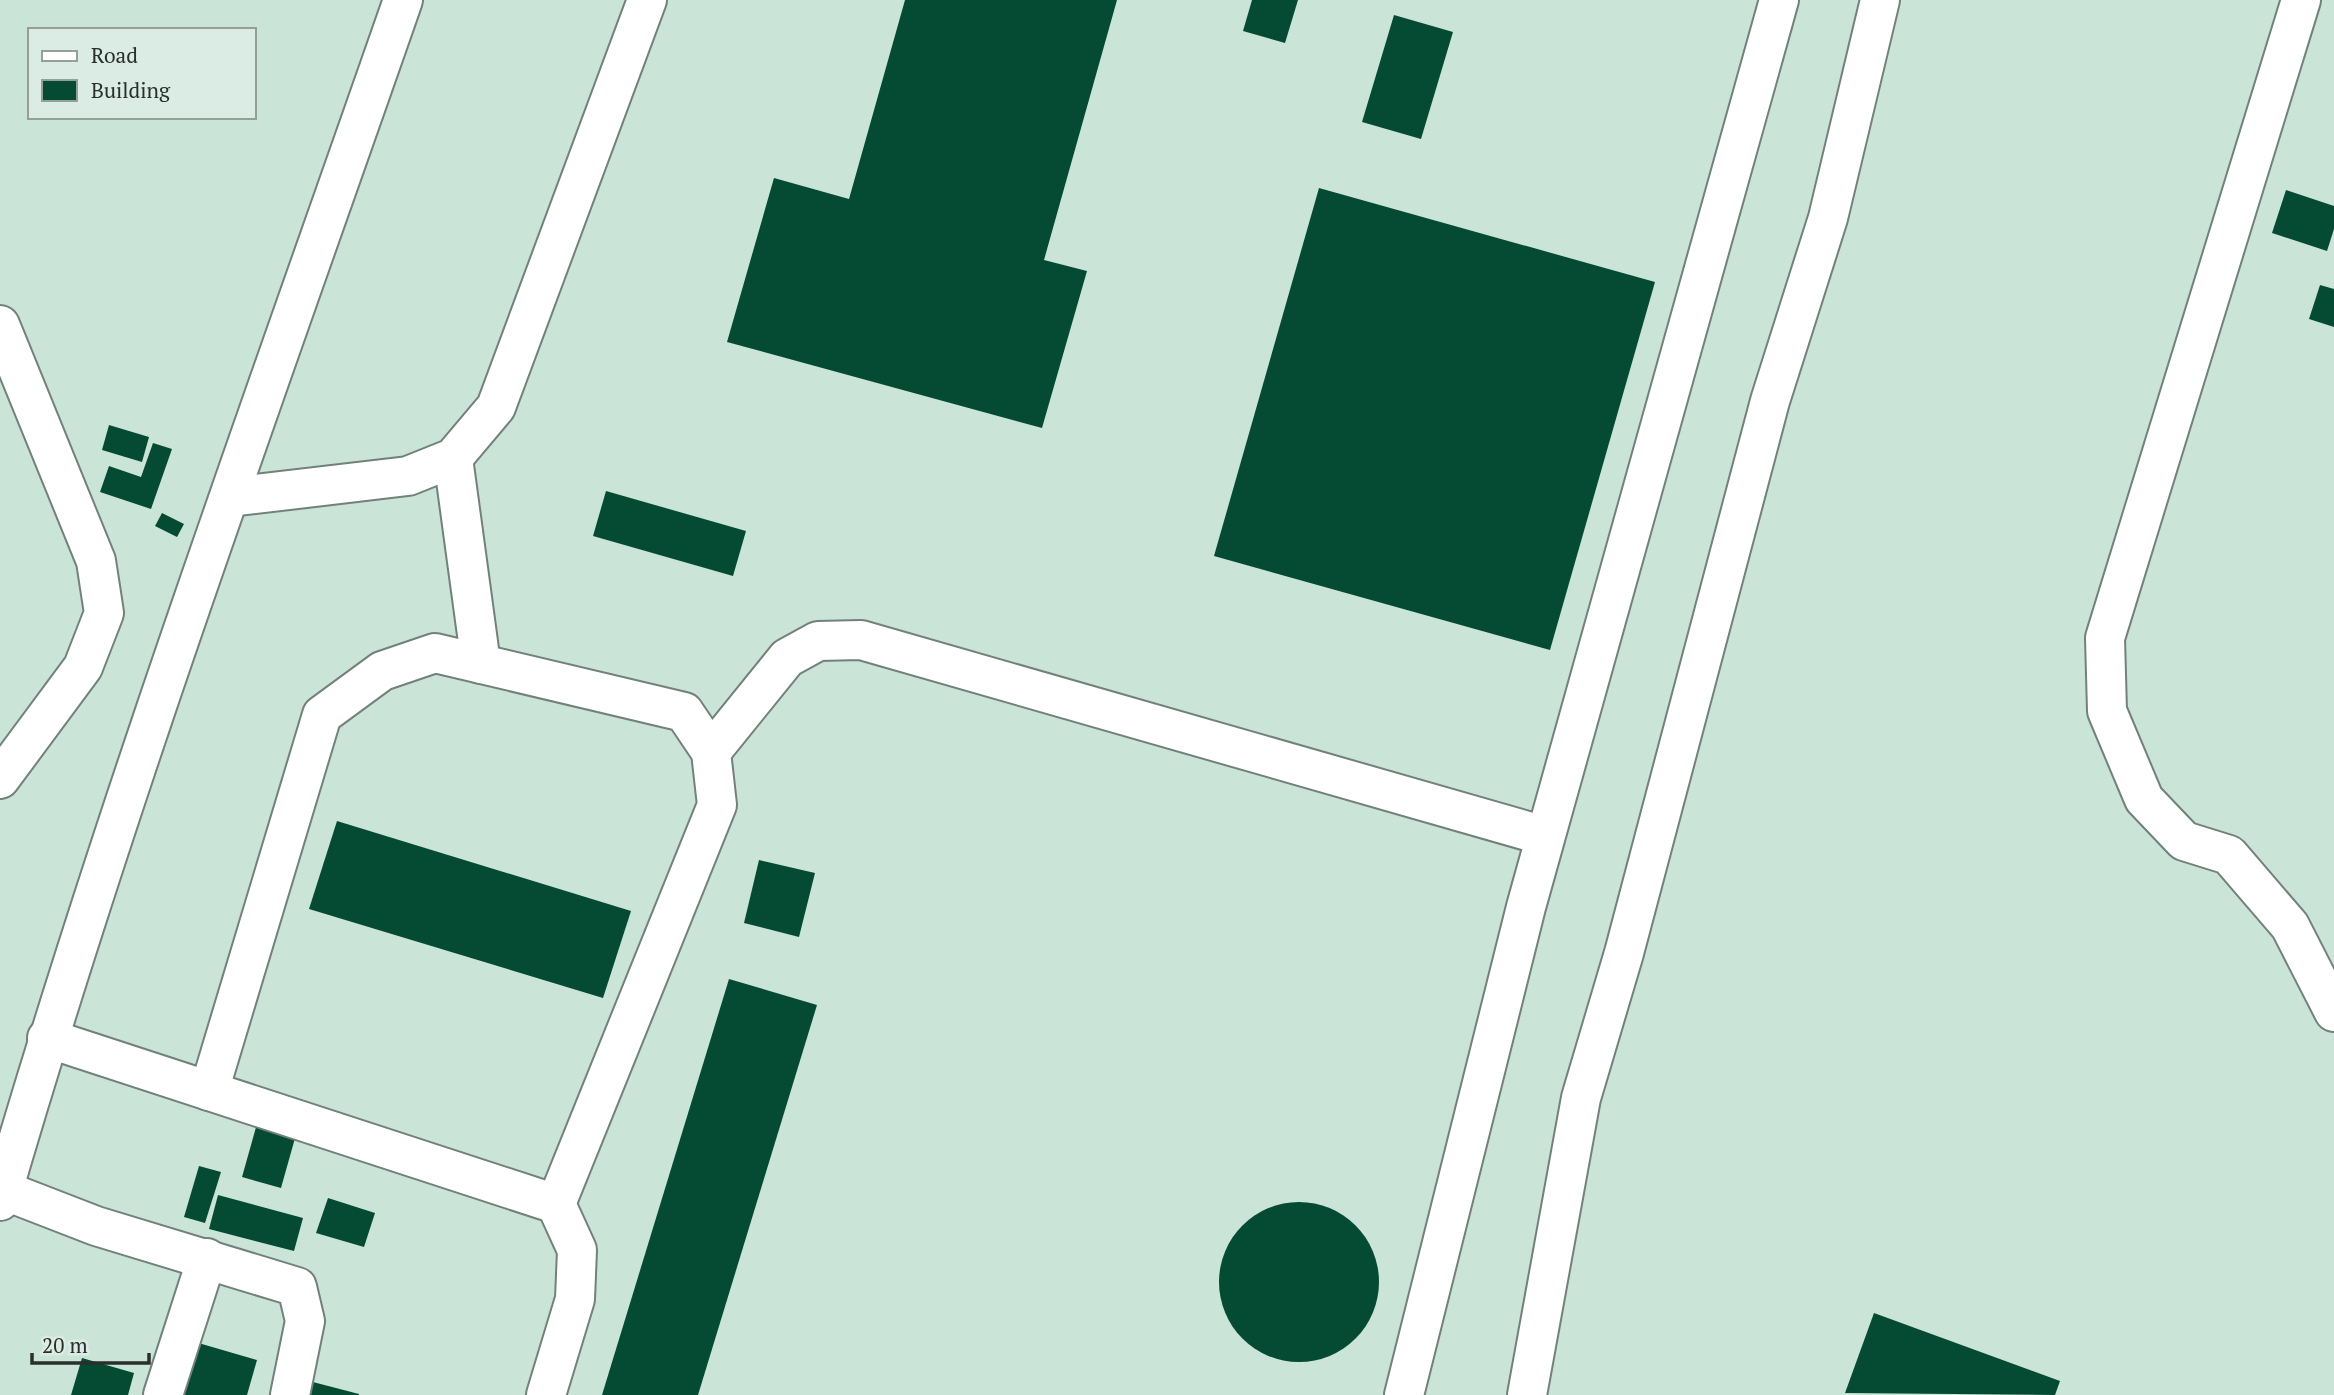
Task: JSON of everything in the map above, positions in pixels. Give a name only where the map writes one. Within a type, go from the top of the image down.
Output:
[{"type":"street","points":[[290,1395],[305,1321],[297,1287],[2,1196],[47,1038],[230,497],[403,0]]},
{"type":"street","points":[[230,497],[408,476],[453,458],[496,407],[647,0]]},
{"type":"street","points":[[1404,1395],[1545,836],[1779,0]]},
{"type":"street","points":[[1527,1395],[1581,1098],[1624,953],[1770,401],[1828,218],[1880,0]]},
{"type":"street","points":[[2301,0],[2105,638],[2107,711],[2144,799],[2184,841],[2229,855],[2290,926],[2334,1012]]},
{"type":"street","points":[[0,325],[96,561],[104,613],[83,667],[0,779]]},
{"type":"street","points":[[453,458],[481,664]]},
{"type":"street","points":[[711,752],[787,658],[818,641],[860,640],[1545,836]]},
{"type":"street","points":[[209,1091],[322,715],[382,671],[435,653],[684,712],[711,752],[717,805],[556,1204],[577,1250],[575,1299],[547,1395]]},
{"type":"street","points":[[47,1038],[556,1204]]},
{"type":"street","points":[[163,1395],[207,1258]]},
{"type":"shaded area","points":[[0,0],[2334,0],[2334,1395],[0,1395]]},
{"type":"building","points":[[905,0],[1117,0],[1044,260],[1087,271],[1042,428],[727,342],[774,178],[849,199]]},
{"type":"building","points":[[1252,0],[1298,0],[1285,43],[1243,31]]},
{"type":"building","points":[[1394,15],[1453,32],[1421,139],[1362,122]]},
{"type":"building","points":[[1319,188],[1655,282],[1550,650],[1214,556]]},
{"type":"building","points":[[2286,190],[2334,206],[2334,229],[2327,251],[2272,233]]},
{"type":"building","points":[[2320,285],[2334,289],[2334,327],[2309,319]]},
{"type":"building","points":[[109,425],[149,437],[142,462],[102,450]]},
{"type":"building","points":[[153,443],[172,449],[151,509],[100,492],[109,466],[141,477]]},
{"type":"building","points":[[606,491],[746,531],[733,576],[593,536]]},
{"type":"building","points":[[162,513],[184,524],[177,537],[155,526]]},
{"type":"building","points":[[337,821],[631,911],[603,998],[309,909]]},
{"type":"building","points":[[759,860],[815,873],[799,937],[744,923]]},
{"type":"building","points":[[729,979],[817,1005],[698,1395],[602,1395]]},
{"type":"building","points":[[258,1120],[297,1131],[281,1188],[242,1177]]},
{"type":"building","points":[[199,1166],[221,1172],[205,1223],[184,1217]]},
{"type":"building","points":[[218,1195],[303,1218],[294,1251],[209,1229]]},
{"type":"building","points":[[328,1198],[375,1213],[364,1247],[316,1233]]},
{"type":"building","points":[[1299,1202],[1329,1208],[1355,1226],[1373,1252],[1379,1282],[1373,1312],[1355,1338],[1329,1356],[1299,1362],[1269,1356],[1243,1338],[1225,1312],[1219,1282],[1225,1252],[1243,1226],[1269,1208]]},
{"type":"building","points":[[1874,1313],[2060,1381],[2055,1395],[1845,1393]]},
{"type":"building","points":[[195,1342],[257,1360],[247,1395],[179,1395]]},
{"type":"building","points":[[82,1358],[134,1373],[128,1395],[71,1395]]},
{"type":"building","points":[[309,1381],[359,1394],[359,1395],[306,1395]]}]
